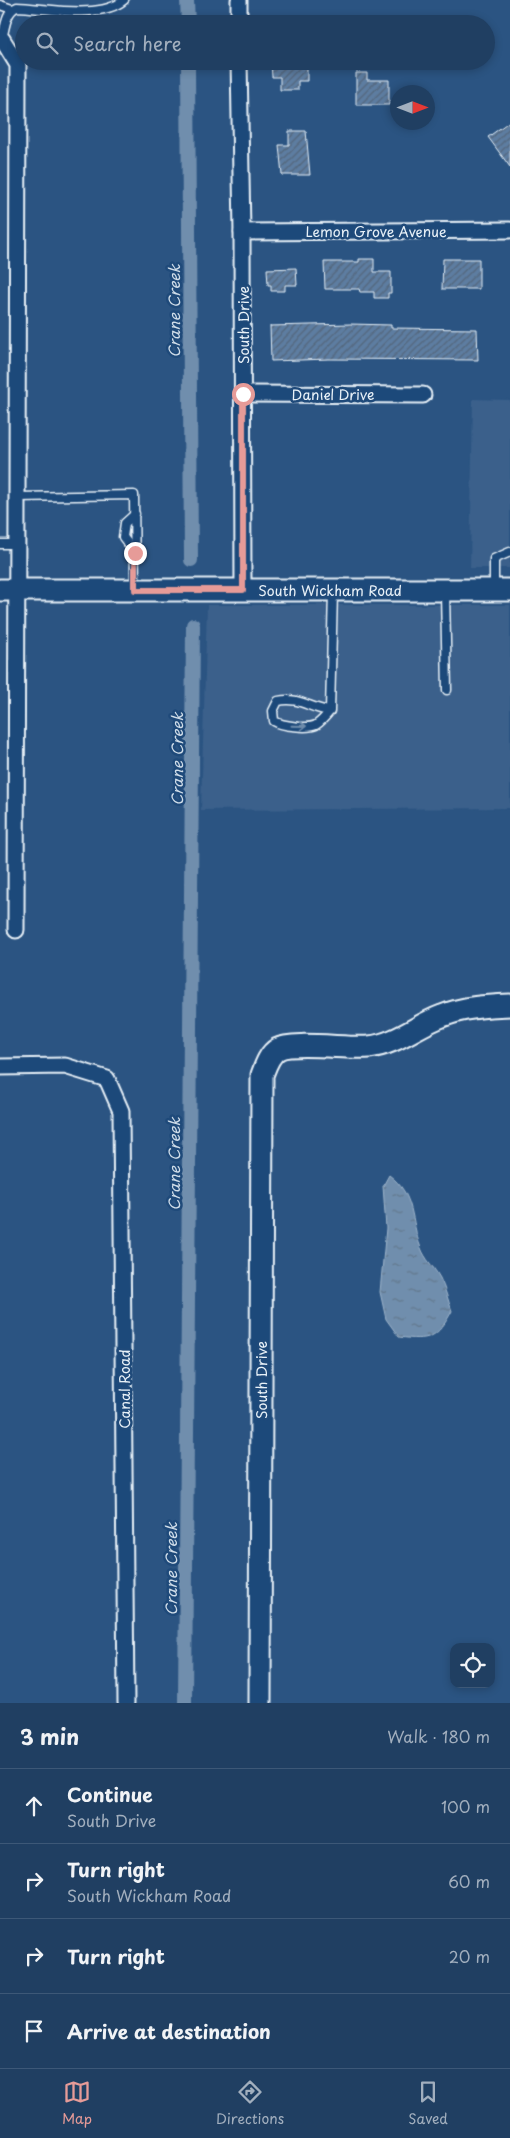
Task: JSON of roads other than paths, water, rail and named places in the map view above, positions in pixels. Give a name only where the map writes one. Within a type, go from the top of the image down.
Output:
[{"type":"street","points":[[239,0],[239,15]]},
{"type":"street","points":[[2,39],[15,60]]},
{"type":"street","points":[[16,930],[8,590],[17,544],[18,70]]},
{"type":"street","name":"South Drive","points":[[239,70],[242,232],[243,590]]},
{"type":"street","name":"Lemon Grove Avenue","points":[[242,232],[510,230]]},
{"type":"street","name":"Daniel Drive","points":[[243,394],[423,395]]},
{"type":"street","name":"South Wickham Road","points":[[8,590],[502,590]]},
{"type":"street","name":"South Drive","points":[[260,1703],[262,1075],[269,1058],[278,1049],[295,1046],[368,1047],[387,1044],[443,1016],[482,1006],[510,1005]]},
{"type":"street","name":"Canal Road","points":[[0,1067],[65,1066],[107,1079],[122,1111],[126,1703]]},
{"type":"lane","points":[[0,4],[12,9],[17,7],[93,11],[112,8],[124,0]]},
{"type":"lane","points":[[2,39],[12,9]]},
{"type":"lane","points":[[17,497],[134,495],[135,590]]},
{"type":"lane","points":[[0,544],[17,544]]},
{"type":"lane","points":[[502,590],[494,559],[510,552]]},
{"type":"lane","points":[[330,710],[313,708],[306,703],[288,699],[278,701],[273,711],[274,721],[281,725],[314,726],[324,719],[330,710],[333,590]]},
{"type":"lane","points":[[445,590],[447,690]]},
{"type":"water","points":[[389,1175],[404,1191],[411,1208],[421,1248],[440,1278],[452,1311],[437,1333],[425,1338],[399,1337],[386,1319],[380,1292],[386,1228],[383,1186]]},
{"type":"waterway","name":"Crane Creek","points":[[187,0],[188,15]]},
{"type":"waterway","name":"Crane Creek","points":[[188,70],[191,560]]},
{"type":"waterway","name":"Crane Creek","points":[[185,1703],[193,625]]}]
